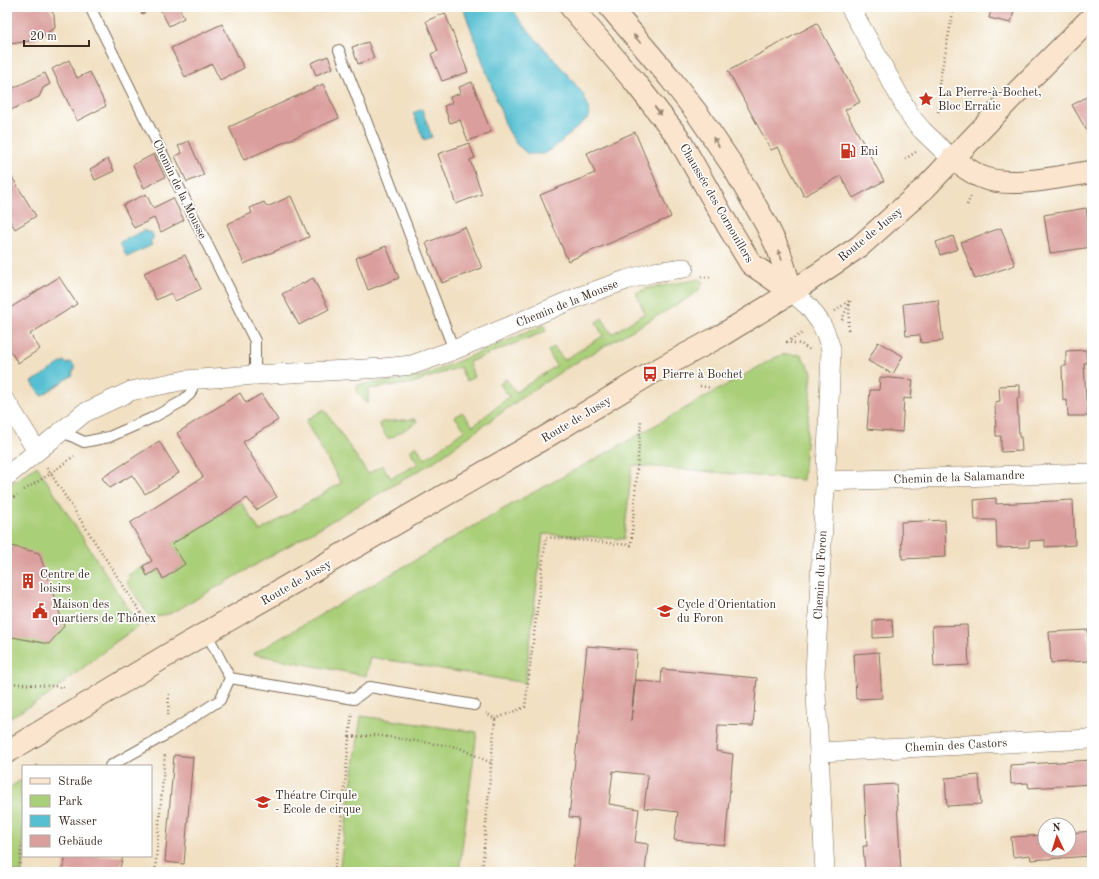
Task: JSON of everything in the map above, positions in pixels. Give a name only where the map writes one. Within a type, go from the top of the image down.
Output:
[{"type":"main road","name":"Chaussée des Cornouillers","points":[[571,7],[634,81],[678,137],[728,226],[752,264],[792,292]]},
{"type":"main road","points":[[610,7],[670,78],[697,113],[732,165],[766,224],[779,251],[792,292]]},
{"type":"main road","name":"Route de Jussy","points":[[7,752],[166,656],[207,634],[544,438],[650,374],[722,335],[792,292],[860,246],[926,187],[1092,17]]},
{"type":"main road","points":[[952,160],[979,176],[992,180],[1044,180],[1092,172]]},
{"type":"street","points":[[850,7],[911,117],[952,160]]},
{"type":"street","name":"Chemin de la Mousse","points":[[7,476],[84,413],[131,391],[193,380],[412,365],[454,350],[578,297],[654,272],[684,268]]},
{"type":"street","name":"Chemin du Foron","points":[[792,292],[809,307],[820,322],[831,349],[815,673],[825,872]]},
{"type":"street","points":[[7,403],[37,451]]},
{"type":"street","name":"Chemin de la Salamandre","points":[[825,481],[1092,473]]},
{"type":"street","name":"Chemin des Castors","points":[[819,752],[1092,739]]},
{"type":"lane","name":"Chemin de la Mousse","points":[[90,7],[255,341],[255,375]]},
{"type":"lane","points":[[339,50],[454,350]]},
{"type":"lane","points":[[61,431],[84,442],[109,437],[152,418],[181,402],[190,394],[193,380]]},
{"type":"lane","points":[[207,634],[230,678]]},
{"type":"lane","points":[[230,678],[354,699],[370,687],[474,705]]},
{"type":"lane","points":[[112,765],[167,734],[220,700],[230,678]]},
{"type":"path","points":[[938,116],[939,84],[954,7]]},
{"type":"path","points":[[700,386],[712,388]]},
{"type":"path","points":[[495,719],[525,707],[546,537],[631,544],[641,420]]},
{"type":"path","points":[[7,502],[50,474],[74,456],[84,442]]},
{"type":"path","points":[[37,451],[50,474],[148,624]]},
{"type":"path","points":[[7,683],[65,687]]},
{"type":"path","points":[[155,872],[169,694]]},
{"type":"path","points":[[334,872],[345,790],[354,699]]},
{"type":"path","points":[[474,705],[495,719]]},
{"type":"path","points":[[482,872],[495,719]]},
{"type":"path","points":[[350,737],[375,735],[458,747],[491,763]]},
{"type":"path","points":[[18,872],[22,850]]},
{"type":"green space","points":[[701,279],[703,281],[699,290],[690,297],[565,369],[523,397],[432,463],[172,613],[157,617],[149,616],[126,581],[130,578],[128,575],[143,566],[147,576],[158,569],[163,579],[185,564],[172,544],[241,502],[260,531],[341,483],[307,424],[307,420],[324,409],[368,474],[382,465],[391,478],[418,464],[410,451],[416,446],[425,459],[465,430],[455,417],[462,412],[473,426],[509,397],[500,384],[506,379],[516,392],[556,366],[548,351],[554,347],[564,360],[603,336],[596,322],[602,318],[612,334],[645,313],[636,293],[649,288]]},
{"type":"green space","points":[[544,325],[546,331],[469,362],[474,377],[466,381],[460,367],[413,383],[368,389],[368,404],[357,393],[357,385],[423,376]]},
{"type":"green space","points":[[786,354],[801,355],[812,372],[803,480],[632,465],[624,539],[543,534],[525,683],[370,657],[366,676],[253,654],[512,504],[599,457],[776,357]]},
{"type":"green space","points":[[414,419],[417,422],[391,438],[387,438],[379,424],[382,422]]},
{"type":"green space","points":[[37,466],[139,626],[117,641],[46,697],[7,719],[7,487]]},
{"type":"green space","points":[[361,716],[477,732],[459,872],[339,872]]},
{"type":"green space","points":[[22,780],[22,857],[24,857],[22,872],[7,872],[7,789]]},
{"type":"water","points":[[463,7],[511,7],[522,23],[583,94],[588,106],[589,117],[556,146],[543,154],[528,154],[516,144],[506,126]]},
{"type":"water","points":[[422,109],[432,137],[424,140],[413,113]]},
{"type":"water","points":[[145,230],[146,232],[153,234],[153,239],[150,241],[152,245],[127,257],[120,242]]},
{"type":"water","points":[[64,361],[67,364],[70,362],[72,363],[75,367],[75,370],[72,372],[73,375],[41,396],[32,382]]},
{"type":"building","points":[[17,7],[49,7],[54,15],[55,28],[35,40],[10,44],[7,37],[7,12]]},
{"type":"building","points":[[138,7],[156,7],[142,14]]},
{"type":"building","points":[[159,7],[179,7],[184,18],[169,26]]},
{"type":"building","points":[[992,7],[1015,7],[1011,23],[989,18]]},
{"type":"building","points":[[445,13],[468,72],[442,81],[431,54],[438,51],[426,21]]},
{"type":"building","points":[[817,23],[860,102],[845,110],[884,181],[853,198],[841,176],[804,196],[778,147],[771,150],[728,71]]},
{"type":"building","points":[[222,24],[244,68],[220,80],[212,64],[185,77],[171,48]]},
{"type":"building","points":[[368,42],[374,58],[358,64],[352,47]]},
{"type":"building","points":[[328,56],[333,68],[316,75],[311,63]]},
{"type":"building","points":[[69,60],[77,78],[90,72],[106,106],[77,121],[52,69]]},
{"type":"building","points":[[45,73],[50,84],[43,88],[39,97],[11,110],[7,103],[7,91]]},
{"type":"building","points":[[472,82],[491,132],[468,141],[460,120],[450,123],[444,106],[452,103],[450,97],[461,93],[459,87]]},
{"type":"building","points":[[323,84],[339,118],[244,160],[229,127]]},
{"type":"building","points":[[1092,94],[1092,140],[1072,105]]},
{"type":"building","points":[[635,132],[671,217],[568,261],[540,195],[595,173],[587,153]]},
{"type":"building","points":[[189,141],[204,175],[187,182],[175,156],[182,153],[178,146]]},
{"type":"building","points":[[469,143],[475,158],[470,160],[482,194],[456,204],[438,154]]},
{"type":"building","points":[[154,154],[165,177],[144,188],[133,165]]},
{"type":"building","points":[[108,159],[114,171],[95,180],[90,169]]},
{"type":"building","points":[[10,174],[36,216],[15,229],[7,215],[7,176]]},
{"type":"building","points":[[146,194],[153,208],[173,198],[184,220],[161,232],[154,218],[134,228],[123,205]]},
{"type":"building","points":[[291,196],[309,237],[244,264],[227,224],[252,213],[250,208],[264,202],[267,207]]},
{"type":"building","points":[[1086,208],[1092,247],[1050,253],[1044,215]]},
{"type":"building","points":[[465,227],[482,268],[442,283],[426,243]]},
{"type":"building","points":[[1001,228],[1015,265],[975,279],[961,242]]},
{"type":"building","points":[[953,236],[958,249],[940,255],[936,242]]},
{"type":"building","points":[[386,246],[399,278],[368,290],[356,258]]},
{"type":"building","points":[[185,255],[201,289],[175,301],[171,293],[156,300],[144,273]]},
{"type":"building","points":[[59,277],[77,304],[30,334],[40,349],[18,363],[7,346],[7,333],[10,331],[7,327],[7,310]]},
{"type":"building","points":[[313,278],[329,309],[299,325],[282,294]]},
{"type":"building","points":[[938,300],[943,341],[921,343],[920,335],[906,336],[903,304]]},
{"type":"building","points":[[878,342],[903,356],[893,374],[868,361]]},
{"type":"building","points":[[1086,350],[1087,363],[1084,363],[1088,416],[1068,416],[1067,400],[1063,401],[1062,366],[1066,366],[1066,351]]},
{"type":"building","points":[[880,377],[913,380],[911,399],[904,398],[902,432],[867,429],[870,390],[879,390]]},
{"type":"building","points":[[1020,385],[1020,398],[1017,398],[1019,437],[1021,437],[1022,451],[1001,452],[1001,436],[996,436],[995,402],[1000,401],[999,386]]},
{"type":"building","points":[[240,393],[246,403],[261,394],[278,420],[243,442],[277,497],[256,510],[247,498],[172,544],[185,564],[163,579],[158,569],[147,576],[143,566],[152,561],[130,523],[203,477],[177,433]]},
{"type":"building","points":[[159,441],[179,473],[145,494],[132,475],[110,488],[102,478]]},
{"type":"building","points":[[996,498],[996,504],[1073,500],[1075,545],[1045,547],[1045,540],[1029,541],[1029,547],[997,548],[996,520],[975,520],[974,500]]},
{"type":"building","points":[[945,520],[946,557],[902,559],[901,522]]},
{"type":"building","name":"Centre de loisirs","points":[[7,545],[39,553],[64,626],[49,644],[7,636],[7,621],[11,617],[7,608]]},
{"type":"building","points":[[892,619],[893,637],[873,638],[873,620]]},
{"type":"building","points":[[967,625],[969,665],[934,667],[932,626]]},
{"type":"building","points":[[1088,630],[1089,661],[1051,663],[1049,632]]},
{"type":"building","points":[[587,646],[637,650],[631,721],[636,680],[661,683],[662,669],[757,678],[753,726],[718,725],[716,751],[733,754],[725,845],[674,840],[678,812],[644,808],[648,775],[613,771],[609,804],[639,809],[635,842],[648,844],[645,872],[573,872],[579,818],[569,817]]},
{"type":"building","points":[[879,652],[882,698],[856,699],[854,654]]},
{"type":"building","points":[[174,755],[193,757],[184,864],[165,862]]},
{"type":"building","points":[[1092,760],[1092,784],[1029,788],[1028,783],[1011,784],[1010,765]]},
{"type":"building","points":[[979,775],[981,804],[947,806],[945,778]]},
{"type":"building","points":[[896,784],[901,872],[865,872],[863,846],[867,846],[864,786]]},
{"type":"building","points":[[1092,831],[1092,856],[1077,857],[1077,832]]},
{"type":"building","points":[[1037,835],[1037,857],[1077,857],[1031,860],[1030,855],[1013,857],[1011,837]]},
{"type":"building","points":[[66,857],[123,857],[119,872],[62,872]]},
{"type":"place","name":"La Pierre-à-Bochet, Bloc Erratic","points":[[926,99]]},
{"type":"place","name":"Eni","points":[[848,151]]},
{"type":"place","name":"Pierre à Bochet","points":[[650,374]]},
{"type":"place","name":"Centre de loisirs","points":[[28,581]]},
{"type":"place","name":"Maison des quartiers de Thônex","points":[[40,611]]},
{"type":"place","name":"Cycle d'Orientation du Foron","points":[[665,611]]},
{"type":"place","name":"Théatre Cirqule - Ecole de cirque","points":[[263,802]]}]
